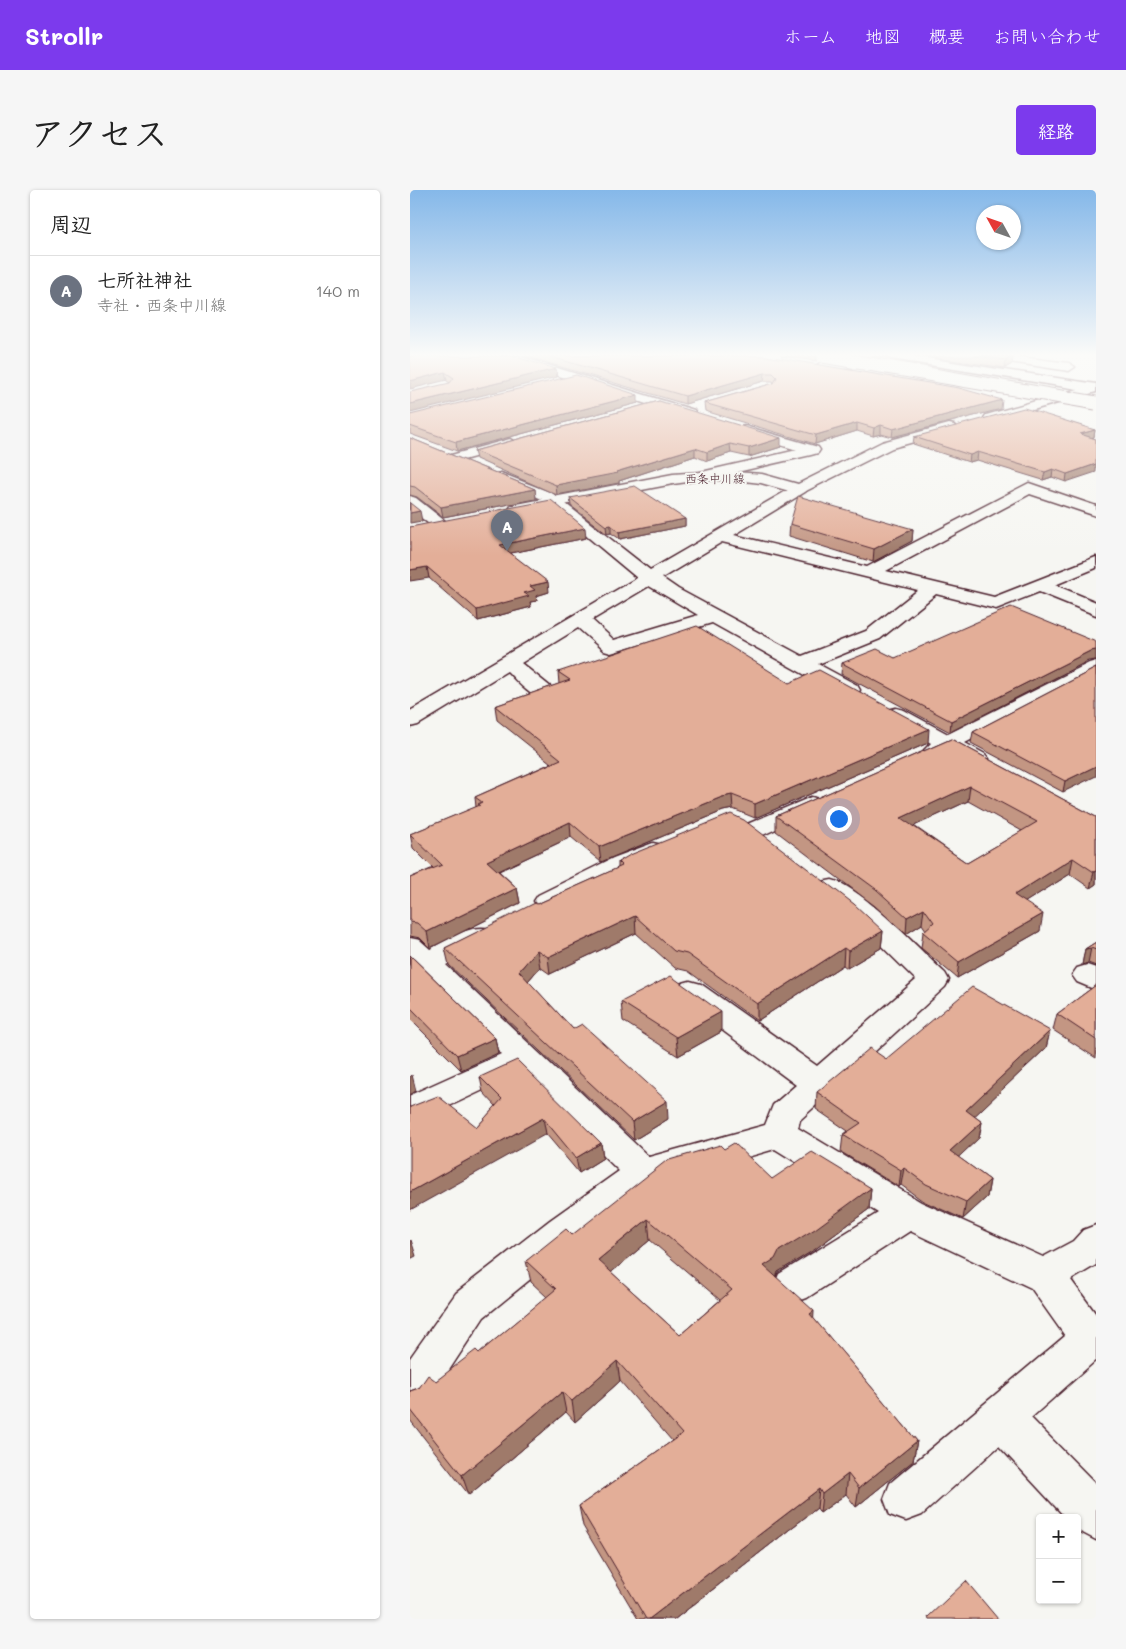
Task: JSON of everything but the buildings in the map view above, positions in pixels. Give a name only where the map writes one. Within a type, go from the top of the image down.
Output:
[{"type":"main road","points":[[410,720],[800,489],[887,445],[974,423]]},
{"type":"main road","points":[[702,476],[813,450],[730,425]]},
{"type":"main road","points":[[523,440],[450,456],[547,496],[649,578],[672,593],[1000,771]]},
{"type":"main road","name":"西条中川線","points":[[506,511],[673,479],[702,476],[735,476],[762,479],[800,489]]},
{"type":"main road","points":[[871,572],[1028,488],[1096,511]]},
{"type":"main road","points":[[1075,504],[1096,496]]},
{"type":"main road","points":[[410,501],[439,524]]},
{"type":"main road","points":[[420,528],[458,521]]},
{"type":"main road","points":[[720,537],[996,603],[1096,562]]},
{"type":"main road","points":[[1039,585],[1096,609]]},
{"type":"main road","points":[[801,664],[873,635],[933,587]]},
{"type":"main road","points":[[580,620],[611,647],[714,616]]},
{"type":"main road","points":[[508,662],[544,693]]},
{"type":"main road","points":[[914,759],[948,744],[1096,667]]},
{"type":"main road","points":[[777,848],[743,824],[829,796]]},
{"type":"main road","points":[[643,1173],[524,1057],[419,963],[516,918],[622,864],[677,841]]},
{"type":"main road","points":[[779,1134],[785,1114],[934,980],[864,913],[809,871]]},
{"type":"main road","points":[[676,980],[818,1084]]},
{"type":"main road","points":[[410,1110],[524,1057]]},
{"type":"main road","points":[[410,1393],[470,1305],[563,1231],[643,1173],[779,1134],[908,1213],[1045,1276],[1094,1341],[1001,1417],[906,1500]]},
{"type":"main road","points":[[793,1286],[908,1213]]},
{"type":"main road","points":[[1045,1276],[1086,1252],[1096,1241]]},
{"type":"main road","points":[[1001,1417],[1096,1516]]},
{"type":"place","name":"七所社神社","points":[[507,551]]}]
